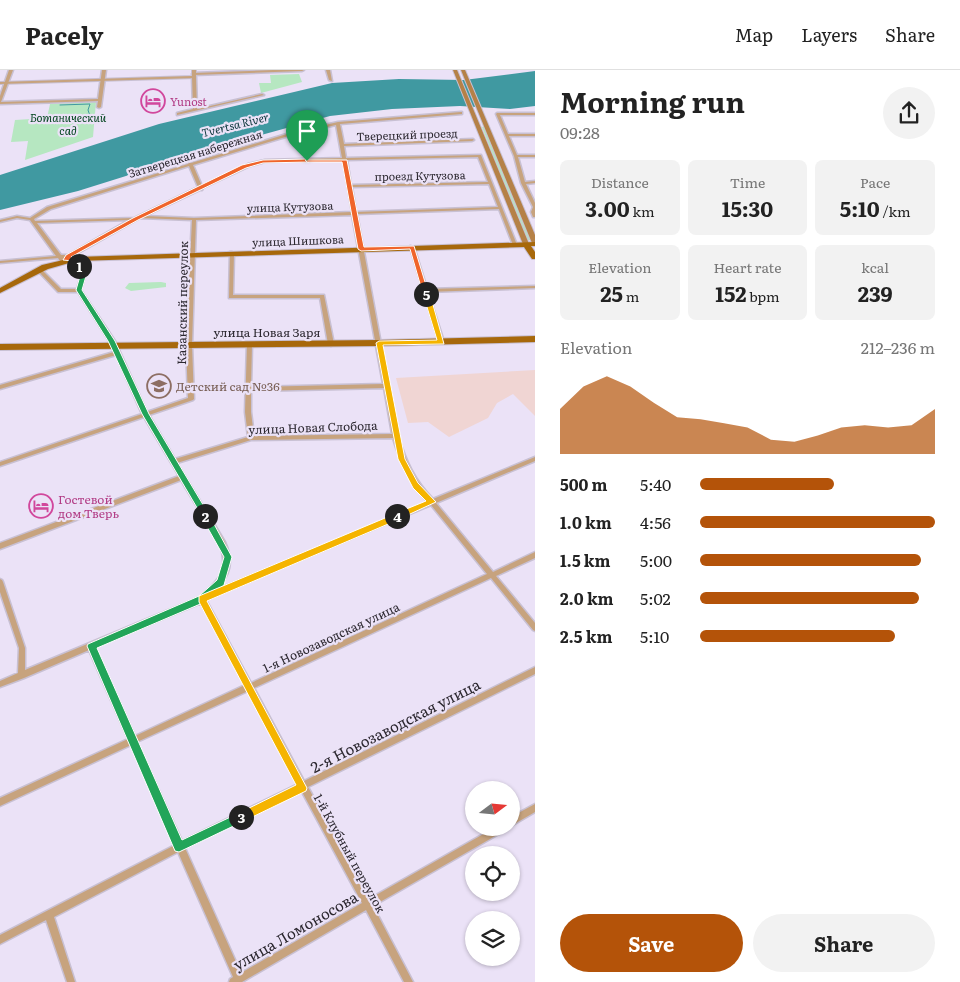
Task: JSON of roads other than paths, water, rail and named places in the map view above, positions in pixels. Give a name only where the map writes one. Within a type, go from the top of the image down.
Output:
[{"type":"main road","points":[[454,70],[512,212],[526,244],[535,257]]},
{"type":"main road","points":[[463,70],[535,244]]},
{"type":"main road","name":"улица Шишкова","points":[[67,259],[535,244]]},
{"type":"main road","points":[[0,290],[39,270],[67,259]]},
{"type":"main road","name":"улица Новая Заря","points":[[0,347],[114,349],[190,345],[441,342],[535,338]]},
{"type":"street","points":[[11,70],[0,102],[98,100]]},
{"type":"street","points":[[99,107],[98,100],[104,70]]},
{"type":"street","points":[[171,77],[184,73],[302,70]]},
{"type":"street","points":[[328,70],[331,80]]},
{"type":"street","points":[[178,78],[194,74]]},
{"type":"street","points":[[194,74],[195,110]]},
{"type":"street","points":[[0,81],[171,77],[194,83]]},
{"type":"street","points":[[178,114],[262,95]]},
{"type":"street","name":"Затверецкая набережная","points":[[0,221],[17,218],[32,220],[49,208],[272,139],[338,123],[461,113]]},
{"type":"street","points":[[535,114],[498,114],[516,156],[522,183],[535,208],[533,212],[535,216]]},
{"type":"street","points":[[338,123],[395,436],[401,459],[410,478],[432,502],[535,628]]},
{"type":"street","points":[[507,136],[535,135]]},
{"type":"street","name":"Тверецкий проезд","points":[[342,144],[472,140]]},
{"type":"street","points":[[67,259],[138,218],[257,162],[480,156],[515,245]]},
{"type":"street","points":[[516,156],[535,156]]},
{"type":"street","points":[[190,164],[201,189]]},
{"type":"street","points":[[522,183],[535,182]]},
{"type":"street","name":"проезд Кутузова","points":[[350,186],[490,183]]},
{"type":"street","name":"улица Кутузова","points":[[32,220],[194,219],[501,208]]},
{"type":"street","name":"Казанский переулок","points":[[145,414],[191,399],[190,345],[194,219]]},
{"type":"street","points":[[32,220],[83,276],[79,290],[114,349],[145,414],[228,557],[221,582],[202,599]]},
{"type":"street","points":[[412,247],[441,342]]},
{"type":"street","points":[[232,253],[231,297],[322,296],[331,344]]},
{"type":"street","name":"улица Шишкова","points":[[0,262],[67,259]]},
{"type":"street","points":[[39,270],[60,291],[79,290]]},
{"type":"street","points":[[426,291],[535,287]]},
{"type":"street","points":[[249,344],[248,412],[251,438]]},
{"type":"street","points":[[0,387],[114,349]]},
{"type":"street","points":[[248,389],[386,386]]},
{"type":"street","points":[[0,464],[145,414]]},
{"type":"street","name":"улица Новая Слобода","points":[[174,462],[251,438],[395,436]]},
{"type":"street","points":[[0,684],[535,459]]},
{"type":"street","points":[[0,546],[182,477]]},
{"type":"street","name":"1-я Новозаводская улица","points":[[0,802],[535,555]]},
{"type":"street","points":[[0,582],[22,648],[21,676]]},
{"type":"street","name":"1-й Клубный переулок","points":[[202,599],[302,788],[409,982]]},
{"type":"street","points":[[91,646],[236,980]]},
{"type":"street","name":"2-я Новозаводская улица","points":[[0,940],[179,847],[302,788],[535,670]]},
{"type":"street","points":[[520,817],[535,808]]},
{"type":"street","name":"улица Ломоносова","points":[[236,980],[487,836]]},
{"type":"street","points":[[49,915],[71,982]]},
{"type":"water","name":"Tvertsa River","points":[[535,71],[535,106],[510,109],[460,106],[392,109],[330,116],[225,145],[78,191],[0,210],[0,175],[159,124],[332,83],[399,79],[464,80]]},
{"type":"waterway","points":[[60,105],[90,104],[88,110],[90,116],[84,121],[79,121]]},
{"type":"waterway","points":[[40,120],[55,117]]},
{"type":"place","name":"Yunost","points":[[153,101]]},
{"type":"place","name":"Детский сад №36","points":[[159,386]]},
{"type":"place","name":"Гостевой дом Тверь","points":[[41,506]]},
{"type":"park label","name":"Ботанический сад","points":[[68,123]]}]
